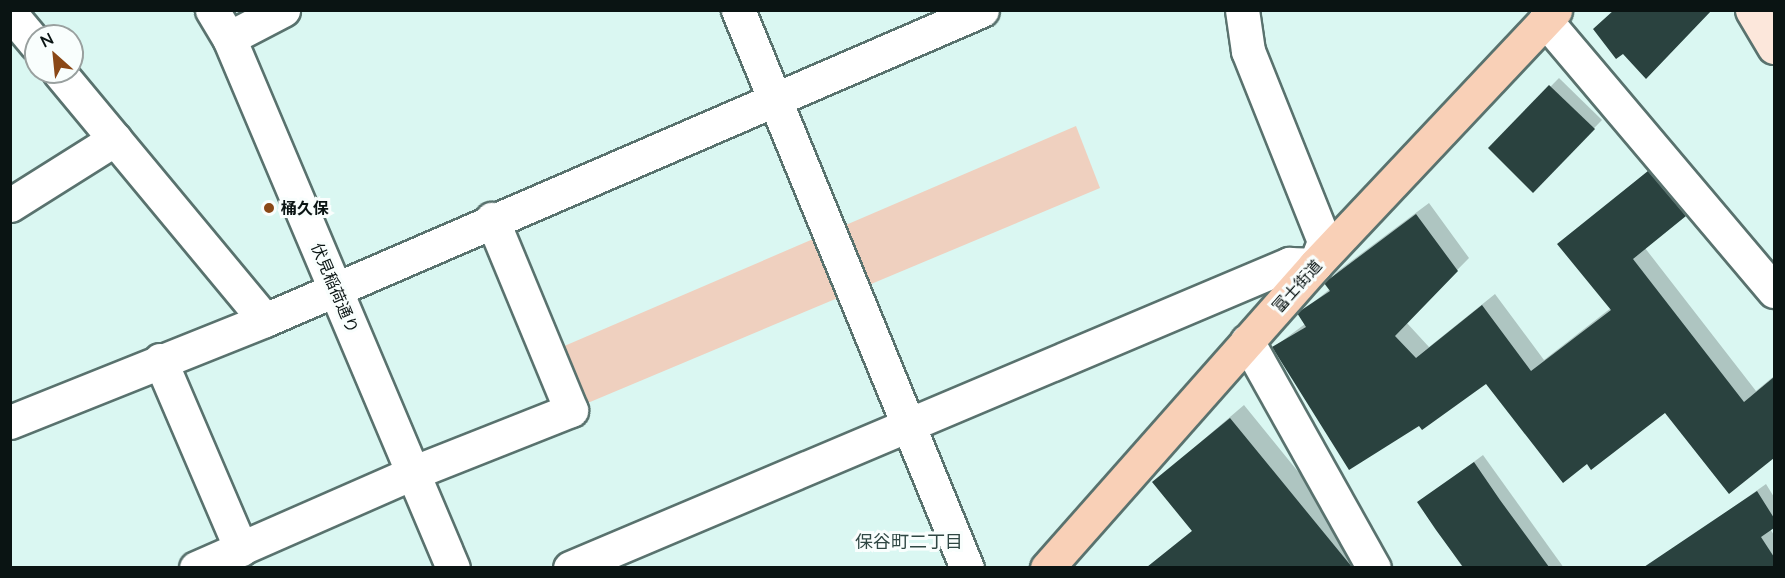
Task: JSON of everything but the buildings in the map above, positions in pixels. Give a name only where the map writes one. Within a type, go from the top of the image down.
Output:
[{"type":"main road","points":[[1752,10],[1774,47]]},
{"type":"main road","name":"富士街道","points":[[1047,567],[1315,265],[1550,15]]},
{"type":"street","name":"伏見稲荷通り","points":[[212,10],[230,38],[453,567]]},
{"type":"street","points":[[230,38],[283,10]]},
{"type":"street","points":[[738,10],[967,567]]},
{"type":"street","points":[[10,422],[264,320],[335,286],[982,10]]},
{"type":"street","points":[[570,567],[635,555],[908,423],[1289,264],[1315,265],[1323,241],[1248,51],[1242,10]]},
{"type":"street","points":[[10,13],[24,30]]},
{"type":"street","points":[[1550,15],[1774,291]]},
{"type":"street","points":[[69,84],[264,320]]},
{"type":"street","points":[[10,205],[115,139]]},
{"type":"street","points":[[196,567],[412,473],[571,410],[492,219]]},
{"type":"street","points":[[1247,341],[1374,567]]},
{"type":"street","points":[[160,360],[241,549]]},
{"type":"shaded area","points":[[1076,126],[1100,188],[571,410],[548,353]]},
{"type":"place","name":"桶久保","points":[[269,208]]},
{"type":"district","name":"保谷町二丁目","points":[[909,541]]}]
